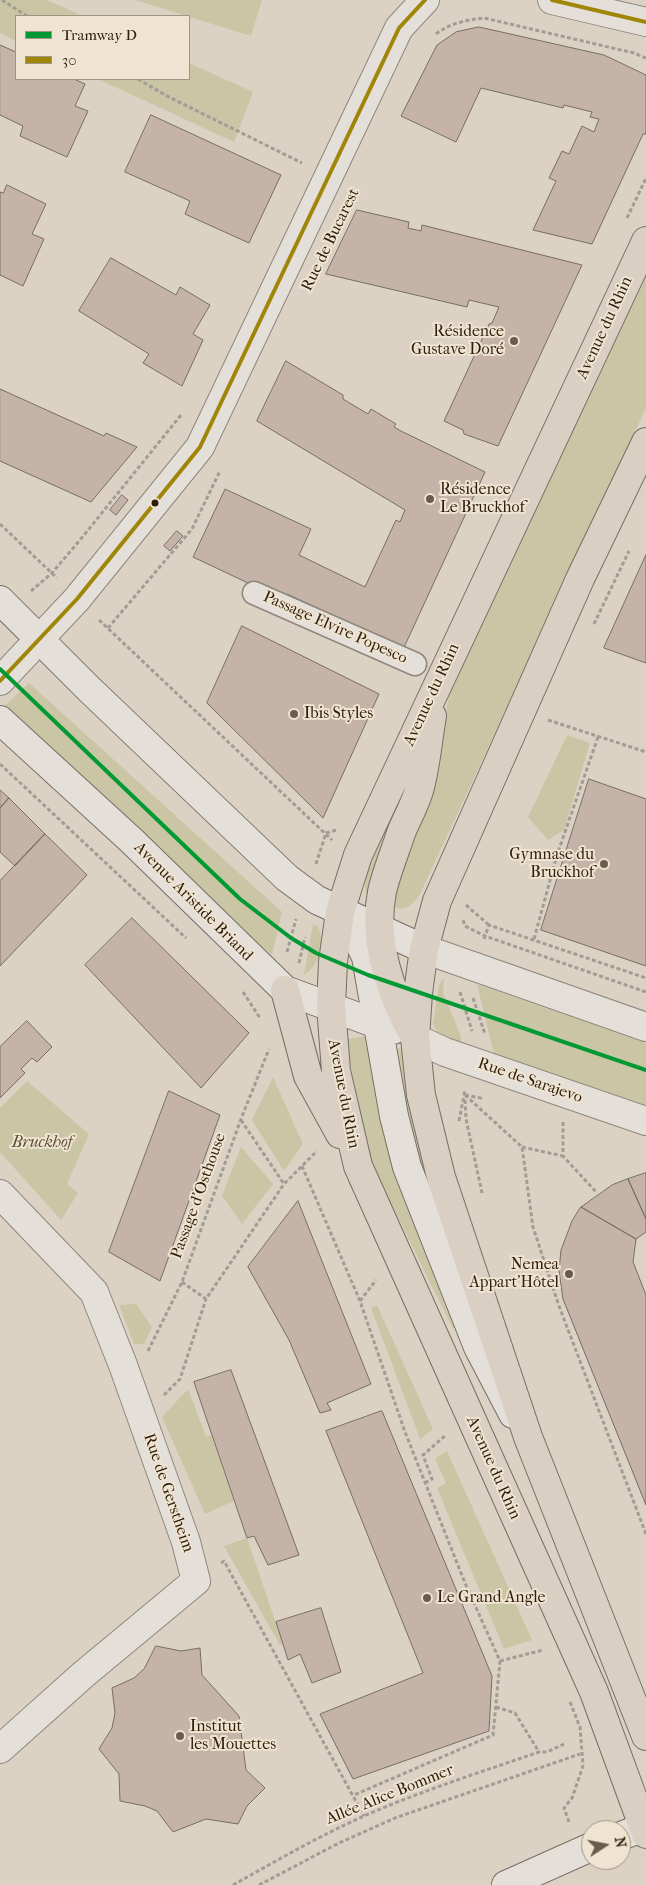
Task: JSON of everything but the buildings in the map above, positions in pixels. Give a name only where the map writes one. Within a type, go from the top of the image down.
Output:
[{"type":"main road","name":"Avenue du Rhin","points":[[639,1831],[594,1692],[358,1166],[336,1071],[331,1006],[333,962],[329,906],[348,880],[365,838],[646,241]]},
{"type":"main road","points":[[646,442],[580,579],[437,900],[424,949],[418,993],[415,1038],[425,1112],[441,1177],[528,1437],[646,1736]]},
{"type":"main road","points":[[415,1038],[393,992],[380,930],[382,891],[401,833],[420,788],[438,682]]},
{"type":"main road","points":[[284,990],[308,1076],[358,1166]]},
{"type":"street","name":"Rue de Bucarest","points":[[40,639],[77,599],[200,447],[399,28],[425,0]]},
{"type":"street","points":[[552,0],[646,22]]},
{"type":"street","name":"Passage Elvire Popesco","points":[[254,593],[415,664]]},
{"type":"street","points":[[0,600],[89,689],[272,864],[329,906],[351,925],[366,957],[380,1025],[394,1116],[407,1167],[478,1346],[501,1393],[528,1437]]},
{"type":"street","points":[[0,681],[40,639]]},
{"type":"street","name":"Avenue Aristide Briand","points":[[0,720],[132,841],[284,990],[415,1038]]},
{"type":"street","points":[[329,906],[424,949],[646,1027]]},
{"type":"street","name":"Rue de Sarajevo","points":[[415,1038],[445,1052],[479,1062],[646,1121]]},
{"type":"street","name":"Rue de Gerstheim","points":[[0,1194],[94,1292],[140,1411],[186,1542],[196,1581]]},
{"type":"street","points":[[0,1749],[84,1674],[196,1581]]},
{"type":"street","points":[[506,1885],[581,1851]]},
{"type":"path","points":[[2,0],[25,15]]},
{"type":"path","points":[[433,36],[444,27],[465,20],[484,18],[634,53],[646,58]]},
{"type":"path","points":[[140,80],[167,96],[328,176]]},
{"type":"path","points":[[298,170],[306,154]]},
{"type":"path","points":[[52,573],[147,460],[182,414]]},
{"type":"path","points":[[108,628],[192,529],[224,463]]},
{"type":"path","points":[[0,524],[337,845]]},
{"type":"path","points":[[545,719],[646,752]]},
{"type":"path","points":[[534,939],[557,855],[598,737]]},
{"type":"path","name":"Avenue Aristide Briand","points":[[0,764],[192,944]]},
{"type":"path","points":[[242,992],[259,1016],[294,979],[329,906]]},
{"type":"path","points":[[462,918],[465,926],[485,936],[646,992]]},
{"type":"path","points":[[464,1095],[479,1085],[479,1062],[476,1045],[458,985],[489,925],[646,978]]},
{"type":"path","points":[[482,1193],[466,1119],[464,1095],[489,1045],[469,987],[469,964],[466,953],[485,936]]},
{"type":"path","name":"Passage d'Osthouse","points":[[123,1365],[149,1350],[182,1282],[270,1045]]},
{"type":"path","points":[[464,1095],[481,1098],[485,1093]]},
{"type":"path","points":[[464,1095],[522,1147],[564,1156],[597,1193]]},
{"type":"path","name":"Passage d'Osthouse","points":[[241,1119],[284,1184]]},
{"type":"path","points":[[563,1120],[564,1156]]},
{"type":"path","points":[[522,1147],[533,1227],[559,1306],[646,1534]]},
{"type":"path","points":[[140,1411],[158,1401],[180,1379],[206,1299],[284,1184],[318,1150]]},
{"type":"path","points":[[302,1166],[360,1301],[425,1483],[500,1661],[493,1735],[354,1795]]},
{"type":"path","points":[[360,1301],[378,1277]]},
{"type":"path","name":"Passage d'Osthouse","points":[[182,1282],[206,1299]]},
{"type":"path","points":[[425,1483],[432,1479],[423,1455],[450,1431]]},
{"type":"path","points":[[196,1581],[224,1561],[364,1816]]},
{"type":"path","points":[[500,1661],[546,1649]]},
{"type":"path","points":[[569,1822],[564,1808],[572,1798],[583,1766],[580,1727],[570,1702]]},
{"type":"path","points":[[496,1707],[515,1713],[540,1752]]},
{"type":"path","name":"Allée Alice Bommer","points":[[233,1885],[307,1843],[364,1816],[425,1791],[540,1752],[547,1752],[564,1744]]},
{"type":"path","points":[[259,1885],[339,1843],[396,1818],[580,1754]]},
{"type":"green space","points":[[0,0],[47,0],[81,15],[15,15],[15,40],[0,33]]},
{"type":"green space","points":[[135,0],[262,0],[251,36],[190,17],[190,15],[183,15]]},
{"type":"green space","points":[[190,63],[253,92],[234,142],[100,80],[190,80]]},
{"type":"green space","points":[[646,267],[646,408],[420,894],[407,907],[396,908],[392,902],[394,883],[432,788],[449,696]]},
{"type":"green space","points":[[29,683],[282,912],[272,955],[0,720],[0,710]]},
{"type":"green space","points":[[567,735],[590,743],[564,830],[548,840],[528,817]]},
{"type":"green space","points":[[414,764],[368,897],[366,886],[368,871],[374,852]]},
{"type":"green space","points":[[313,924],[318,926],[320,933],[320,953],[314,965],[304,975]]},
{"type":"green space","points":[[444,977],[443,993],[461,1036],[461,1045],[444,1043],[433,1024],[439,985]]},
{"type":"green space","points":[[477,984],[646,1043],[646,1106],[495,1058]]},
{"type":"green space","points":[[366,1036],[459,1325],[453,1329],[385,1191],[368,1151],[347,1047],[349,1039]]},
{"type":"green space","points":[[399,1048],[402,1053],[415,1126],[435,1203],[415,1162],[396,1049]]},
{"type":"green space","points":[[273,1077],[303,1144],[284,1171],[252,1120]]},
{"type":"green space","name":"Bruckhof","points":[[27,1081],[89,1134],[67,1184],[78,1193],[61,1220],[0,1152],[0,1108]]},
{"type":"green space","points":[[241,1147],[273,1184],[242,1224],[222,1196]]},
{"type":"green space","points":[[136,1304],[152,1327],[144,1344],[134,1344],[119,1305]]},
{"type":"green space","points":[[377,1305],[433,1429],[420,1439],[371,1308]]},
{"type":"green space","points":[[188,1389],[206,1437],[211,1435],[234,1501],[205,1514],[162,1417]]},
{"type":"green space","points":[[447,1451],[532,1640],[504,1649],[437,1488],[446,1483],[435,1459]]},
{"type":"green space","points":[[247,1538],[283,1644],[280,1645],[224,1546]]},
{"type":"tram line","name":"D","points":[[0,669],[240,899],[291,938],[316,953],[368,975],[646,1070]]},
{"type":"transit line","name":"30","points":[[0,681],[77,599],[200,447],[399,28],[425,0]]},
{"type":"transit line","name":"30","points":[[552,0],[646,22]]},
{"type":"place","name":"Résidence Gustave Doré","points":[[514,341]]},
{"type":"place","name":"Résidence Le Bruckhof","points":[[430,499]]},
{"type":"place","name":"Ibis Styles","points":[[294,714]]},
{"type":"place","name":"Gymnase du Bruckhof","points":[[604,864]]},
{"type":"place","name":"Nemea Appart'Hôtel","points":[[569,1274]]},
{"type":"place","name":"Le Grand Angle","points":[[427,1598]]},
{"type":"place","name":"Institut les Mouettes","points":[[180,1736]]}]
